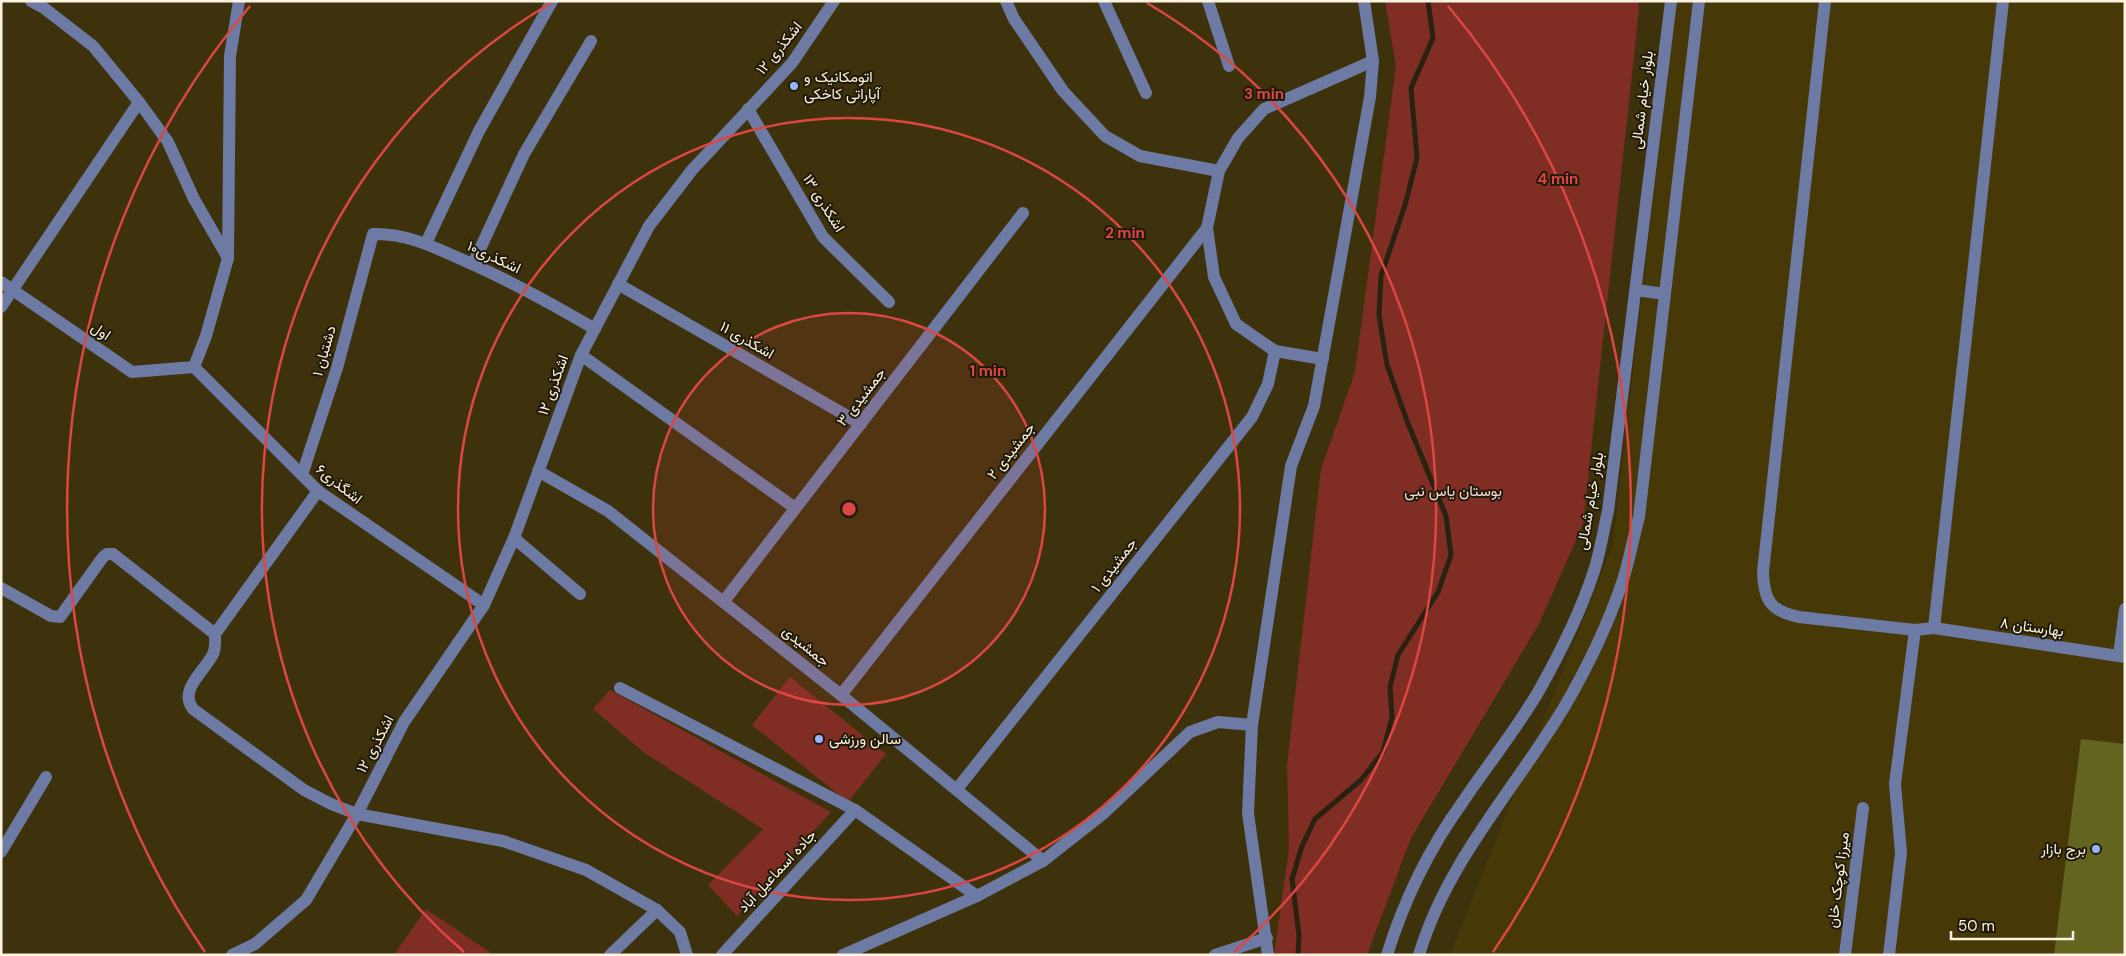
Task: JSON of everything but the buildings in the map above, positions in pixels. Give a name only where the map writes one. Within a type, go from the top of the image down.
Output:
[{"type":"street","points":[[31,1],[46,5],[94,46],[139,102],[168,142],[194,199],[228,258]]},
{"type":"street","points":[[194,367],[206,336],[228,258],[230,56],[239,1]]},
{"type":"street","points":[[426,243],[479,131],[552,1]]},
{"type":"street","name":"اشکذری ۱۲","points":[[232,955],[255,944],[306,900],[357,814],[404,722],[484,605],[514,538],[581,356],[649,226],[692,170],[792,63],[834,1]]},
{"type":"street","points":[[1006,1],[1014,19],[1063,91],[1105,136],[1140,156],[1219,171]]},
{"type":"street","points":[[1104,1],[1146,93]]},
{"type":"street","points":[[1208,1],[1229,66]]},
{"type":"street","points":[[1268,955],[1248,813],[1252,725],[1291,466],[1314,406],[1362,150],[1374,61],[1364,1]]},
{"type":"street","name":"بلوار خیام شمالی","points":[[1387,955],[1418,874],[1460,804],[1506,740],[1540,688],[1571,629],[1593,573],[1608,511],[1671,1]]},
{"type":"street","points":[[1419,955],[1445,888],[1485,822],[1532,758],[1567,703],[1598,642],[1622,583],[1638,517],[1699,1]]},
{"type":"street","name":"بهارستان ۸","points":[[1825,1],[1763,572],[1764,591],[1771,605],[1784,614],[1915,630],[1934,628],[2122,656]]},
{"type":"street","points":[[1934,628],[2002,1]]},
{"type":"street","points":[[474,264],[524,154],[591,41]]},
{"type":"street","points":[[1323,359],[1275,351],[1236,324],[1214,277],[1207,228],[1219,171],[1238,138],[1264,109],[1374,61]]},
{"type":"street","points":[[1,307],[139,102]]},
{"type":"street","name":"اشکذری ۱۳","points":[[748,109],[823,237],[889,302]]},
{"type":"street","name":"جمشیدی ۳","points":[[724,601],[1023,213]]},
{"type":"street","name":"جمشیدی ۲","points":[[841,695],[1207,228]]},
{"type":"street","name":"اشکذری۱۰","points":[[373,234],[390,234],[426,243],[508,280],[595,329]]},
{"type":"street","name":"دشتبان ۱","points":[[302,475],[337,368],[373,234]]},
{"type":"street","name":"اول","points":[[1,282],[132,372],[194,367]]},
{"type":"street","name":"اشکذری ۱۱","points":[[618,284],[860,424]]},
{"type":"street","points":[[1636,290],[1665,294]]},
{"type":"street","name":"جمشیدی ۱","points":[[957,789],[1252,417],[1268,384],[1275,351]]},
{"type":"street","points":[[581,356],[796,508]]},
{"type":"street","name":"اشگذری۶","points":[[194,367],[318,491],[484,605]]},
{"type":"street","name":"جمشیدی","points":[[538,471],[608,511],[841,695],[1043,861]]},
{"type":"street","points":[[318,491],[215,634],[214,653],[188,691],[189,703],[193,709],[304,790],[330,804],[357,814],[503,841],[586,870],[657,910],[680,932],[687,955]]},
{"type":"street","points":[[514,538],[580,594]]},
{"type":"street","points":[[1,588],[51,616],[60,617],[103,557],[107,554],[112,554],[215,634]]},
{"type":"street","points":[[2122,656],[2125,609]]},
{"type":"street","points":[[1890,955],[1902,853],[1895,784],[1915,630]]},
{"type":"street","points":[[620,688],[856,810],[977,896]]},
{"type":"street","points":[[843,955],[977,896],[1043,861],[1104,813],[1190,732],[1218,722],[1252,725]]},
{"type":"street","points":[[1,852],[46,777]]},
{"type":"street","name":"میرزا کوچک خان","points":[[1845,955],[1863,808]]},
{"type":"street","name":"جاده اسماعیل آباد","points":[[722,955],[856,810]]},
{"type":"street","points":[[610,955],[657,910]]},
{"type":"street","points":[[1216,955],[1267,938]]},
{"type":"shaded area","points":[[1676,1],[2125,1],[2125,955],[1450,955],[1613,545]]},
{"type":"green space","name":"بوستان یاس نبی","points":[[1385,1],[1638,1],[1639,9],[1583,524],[1539,624],[1411,838],[1367,955],[1274,955],[1289,849],[1287,765],[1321,469],[1355,372],[1396,66]]},
{"type":"green space","name":"سالن ورزشی","points":[[790,677],[886,754],[848,802],[752,725]]},
{"type":"green space","points":[[610,690],[831,812],[737,916],[708,885],[763,829],[646,754],[593,709]]},
{"type":"green space","points":[[426,909],[494,955],[394,955]]},
{"type":"waterway","points":[[1298,955],[1299,935],[1292,879],[1302,846],[1315,819],[1361,780],[1383,752],[1392,717],[1390,687],[1398,655],[1438,592],[1451,555],[1446,516],[1407,421],[1387,365],[1379,315],[1381,276],[1405,205],[1417,158],[1411,88],[1433,38],[1428,1]]},
{"type":"place","name":"اتومکانیک و آپاراتی کاخکی","points":[[794,86]]},
{"type":"place","name":"سالن ورزشی","points":[[819,739]]},
{"type":"place","name":"برج بازار","points":[[2096,849]]}]
